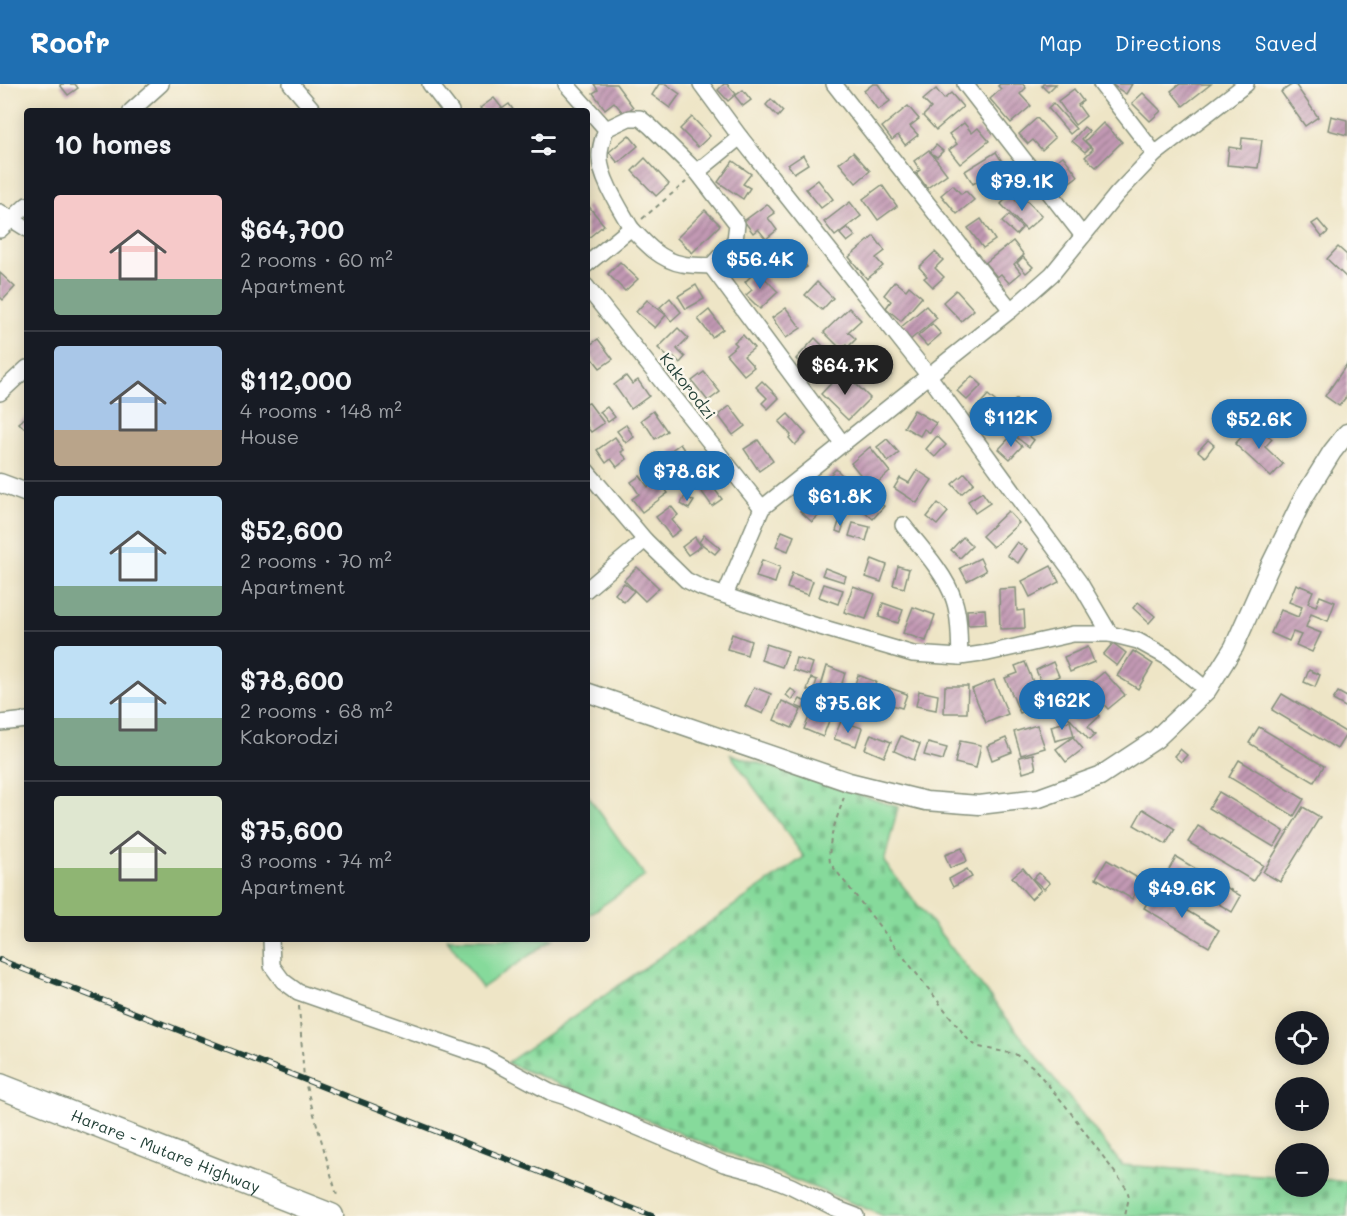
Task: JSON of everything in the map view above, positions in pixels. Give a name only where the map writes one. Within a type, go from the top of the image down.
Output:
[{"type":"highway","name":"Harare - Mutare Highway","points":[[0,1086],[336,1210]]},
{"type":"street","points":[[134,108],[160,84]]},
{"type":"street","points":[[291,84],[311,108]]},
{"type":"street","points":[[430,84],[449,108]]},
{"type":"street","points":[[566,84],[587,108]]},
{"type":"street","points":[[701,84],[740,137],[929,376],[1074,574],[1110,634]]},
{"type":"street","points":[[834,84],[1011,310]]},
{"type":"street","points":[[965,84],[1083,236]]},
{"type":"street","points":[[1101,84],[1155,154]]},
{"type":"street","points":[[725,595],[762,508],[1011,310],[1052,274],[1117,194],[1155,154],[1246,84]]},
{"type":"street","points":[[590,111],[606,129]]},
{"type":"street","points":[[606,129],[629,118],[640,118],[697,172],[737,224],[735,240],[711,266]]},
{"type":"street","points":[[606,129],[600,157],[602,169],[631,228],[650,248],[664,257],[681,264],[711,266],[843,444]]},
{"type":"street","points":[[697,172],[740,137]]},
{"type":"street","points":[[4,220],[24,208]]},
{"type":"street","points":[[4,220],[24,229]]},
{"type":"street","points":[[590,263],[631,228]]},
{"type":"street","name":"Kakorodzi","points":[[590,290],[762,508]]},
{"type":"street","points":[[0,393],[24,371]]},
{"type":"street","points":[[590,693],[849,782],[926,801],[979,805],[1039,798],[1100,776],[1155,739],[1207,690],[1234,647],[1304,497],[1332,452],[1347,433]]},
{"type":"street","points":[[590,475],[645,540],[686,580],[702,588],[817,626],[913,654],[960,657],[1073,634],[1110,634],[1138,641],[1167,657],[1207,690]]},
{"type":"street","points":[[0,483],[24,492]]},
{"type":"street","points":[[903,525],[948,584],[955,601],[958,619],[960,657]]},
{"type":"street","points":[[590,587],[645,540]]},
{"type":"street","points":[[0,723],[24,720]]},
{"type":"street","points":[[271,942],[272,966],[284,981],[298,992],[485,1057],[550,1092],[724,1164],[761,1174],[856,1216]]},
{"type":"path","points":[[631,228],[697,172]]},
{"type":"path","points":[[849,782],[828,850],[830,862],[970,1042],[979,1047],[1015,1054],[1032,1066],[1065,1105],[1127,1189],[1129,1197],[1125,1216]]},
{"type":"path","points":[[298,992],[304,1079],[336,1210]]},
{"type":"green space","points":[[730,754],[898,807],[884,862],[1122,1165],[1275,1176],[1275,1197],[1329,1197],[1329,1180],[1347,1181],[1347,1216],[884,1216],[507,1063],[804,857]]},
{"type":"green space","points":[[590,799],[645,876],[590,914]]},
{"type":"green space","points":[[449,942],[549,942],[482,988]]},
{"type":"building","points":[[75,84],[78,88],[68,95],[60,85]]},
{"type":"building","points":[[594,84],[616,84],[633,107],[624,114],[614,102],[605,109],[593,93],[598,90]]},
{"type":"building","points":[[659,84],[666,84],[680,94],[670,108],[652,95]]},
{"type":"building","points":[[727,84],[736,94],[728,101],[718,90]]},
{"type":"building","points":[[873,84],[878,84],[890,101],[878,110],[864,91]]},
{"type":"building","points":[[1000,84],[1023,84],[1026,88],[1020,94],[1031,106],[1011,123],[990,99],[1001,89],[998,86]]},
{"type":"building","points":[[1043,84],[1056,84],[1048,92],[1042,86]]},
{"type":"building","points":[[1111,84],[1132,84],[1126,94]]},
{"type":"building","points":[[1180,84],[1211,84],[1183,106],[1171,91]]},
{"type":"building","points":[[1293,84],[1318,117],[1305,126],[1281,92]]},
{"type":"building","points":[[936,89],[944,99],[951,93],[963,107],[936,130],[923,116],[931,108],[923,100]]},
{"type":"building","points":[[1074,89],[1083,101],[1078,105],[1086,116],[1075,125],[1058,101]]},
{"type":"building","points":[[743,90],[751,100],[743,106],[735,96]]},
{"type":"building","points":[[1143,93],[1161,111],[1150,121],[1132,103]]},
{"type":"building","points":[[494,98],[502,108],[480,108]]},
{"type":"building","points":[[771,99],[783,111],[778,117],[766,105]]},
{"type":"building","points":[[1053,103],[1076,129],[1070,134],[1048,108]]},
{"type":"building","points":[[908,106],[919,119],[910,126],[918,135],[905,145],[898,135],[892,140],[882,127]]},
{"type":"building","points":[[1331,116],[1347,120],[1347,135],[1328,130]]},
{"type":"building","points":[[692,117],[710,136],[698,147],[680,129]]},
{"type":"building","points":[[1037,118],[1055,138],[1042,150],[1033,140],[1028,144],[1019,134]]},
{"type":"building","points":[[964,123],[972,133],[978,128],[989,141],[960,164],[949,150],[957,144],[949,134]]},
{"type":"building","points":[[1103,123],[1122,142],[1096,167],[1085,157],[1093,149],[1085,141]]},
{"type":"building","points":[[1084,127],[1089,131],[1082,139],[1090,147],[1085,152],[1072,141]]},
{"type":"building","points":[[629,135],[638,146],[618,163],[609,152]]},
{"type":"building","points":[[1242,138],[1262,140],[1258,168],[1227,165],[1229,147],[1241,149]]},
{"type":"building","points":[[936,145],[943,151],[937,157],[930,152]]},
{"type":"building","points":[[929,150],[947,174],[927,188],[916,173],[920,170],[914,161]]},
{"type":"building","points":[[853,152],[870,171],[856,183],[839,163]]},
{"type":"building","points":[[996,152],[1003,163],[996,168],[1003,180],[992,186],[986,176],[973,184],[965,171]]},
{"type":"building","points":[[803,155],[808,164],[794,173],[788,165]]},
{"type":"building","points":[[1063,156],[1078,176],[1067,184],[1052,164]]},
{"type":"building","points":[[645,158],[669,184],[656,196],[632,171]]},
{"type":"building","points":[[733,161],[751,174],[743,184],[750,188],[743,199],[718,182]]},
{"type":"building","points":[[818,180],[833,199],[821,208],[806,189]]},
{"type":"building","points":[[882,185],[897,206],[878,220],[863,199]]},
{"type":"building","points":[[953,185],[961,194],[966,191],[974,200],[957,214],[941,195]]},
{"type":"building","points":[[1010,195],[1020,205],[1026,200],[1042,216],[1026,230],[1001,204]]},
{"type":"building","points":[[850,202],[861,216],[835,236],[824,222]]},
{"type":"building","points":[[767,204],[775,213],[768,218],[777,230],[766,239],[758,229],[753,233],[744,221]]},
{"type":"building","points":[[590,208],[604,225],[590,237]]},
{"type":"building","points":[[705,210],[720,225],[692,253],[677,238]]},
{"type":"building","points":[[1009,215],[1022,228],[1016,235],[1002,222]]},
{"type":"building","points":[[981,219],[995,240],[983,248],[968,228]]},
{"type":"building","points":[[1318,220],[1328,232],[1322,237],[1312,224]]},
{"type":"building","points":[[847,227],[855,236],[847,242],[840,234]]},
{"type":"building","points":[[874,236],[885,251],[876,258],[883,266],[867,279],[849,257]]},
{"type":"building","points":[[1013,241],[1024,255],[1014,264],[1021,273],[1009,283],[1001,274],[997,277],[985,263]]},
{"type":"building","points":[[793,246],[807,267],[792,276],[779,255]]},
{"type":"building","points":[[745,247],[755,260],[742,270],[732,257]]},
{"type":"building","points":[[1338,247],[1347,255],[1347,278],[1327,259]]},
{"type":"building","points":[[935,252],[943,260],[935,268],[944,277],[933,287],[924,278],[927,276],[919,267]]},
{"type":"building","points":[[1023,257],[1033,267],[1026,273],[1017,263]]},
{"type":"building","points":[[620,262],[638,279],[625,291],[608,274]]},
{"type":"building","points":[[757,270],[778,292],[760,309],[746,295],[752,290],[745,282]]},
{"type":"building","points":[[0,273],[15,287],[3,300],[0,297]]},
{"type":"building","points":[[895,281],[906,290],[909,286],[922,297],[901,321],[886,308],[891,301],[884,295]]},
{"type":"building","points":[[817,282],[833,298],[822,310],[805,295]]},
{"type":"building","points":[[696,285],[704,299],[686,309],[678,296]]},
{"type":"building","points":[[956,290],[974,310],[961,321],[943,302]]},
{"type":"building","points":[[670,298],[681,312],[671,321],[660,307]]},
{"type":"building","points":[[647,300],[666,315],[655,328],[636,312]]},
{"type":"building","points":[[926,306],[937,318],[910,340],[900,328]]},
{"type":"building","points":[[786,308],[801,328],[786,338],[772,318]]},
{"type":"building","points":[[849,308],[861,320],[848,332],[856,339],[848,347],[846,345],[841,349],[824,332]]},
{"type":"building","points":[[709,310],[723,329],[712,337],[698,319]]},
{"type":"building","points":[[932,324],[941,334],[927,346],[918,336]]},
{"type":"building","points":[[678,328],[688,338],[677,349],[685,357],[680,363],[672,355],[669,358],[658,348]]},
{"type":"building","points":[[743,335],[754,348],[744,356],[754,367],[744,375],[726,354],[737,345],[734,342]]},
{"type":"building","points":[[815,338],[826,349],[821,355],[828,362],[817,373],[808,365],[805,368],[796,359]]},
{"type":"building","points":[[598,339],[613,359],[600,368],[590,355],[590,345]]},
{"type":"building","points":[[877,354],[891,375],[877,384],[863,363]]},
{"type":"building","points":[[1347,364],[1347,396],[1339,406],[1325,396]]},
{"type":"building","points":[[843,371],[870,398],[848,420],[821,394]]},
{"type":"building","points":[[704,372],[720,392],[708,401],[692,381]]},
{"type":"building","points":[[626,376],[632,384],[638,380],[649,396],[631,409],[614,385]]},
{"type":"building","points":[[972,376],[982,385],[967,400],[957,391]]},
{"type":"building","points":[[762,381],[779,398],[768,409],[762,403],[767,398],[756,387]]},
{"type":"building","points":[[988,395],[1008,412],[1000,421],[994,416],[984,427],[970,415]]},
{"type":"building","points":[[1016,399],[1025,408],[1018,415],[1009,407]]},
{"type":"building","points":[[590,404],[604,423],[590,431]]},
{"type":"building","points":[[730,406],[745,426],[733,435],[718,415]]},
{"type":"building","points":[[607,407],[615,417],[608,422],[600,412]]},
{"type":"building","points":[[914,410],[936,423],[930,433],[924,429],[920,436],[904,427]]},
{"type":"building","points":[[653,411],[667,431],[655,439],[641,420]]},
{"type":"building","points":[[788,414],[806,434],[795,445],[789,438],[791,435],[779,422]]},
{"type":"building","points":[[24,419],[24,428],[19,423]]},
{"type":"building","points":[[1255,423],[1272,439],[1265,447],[1283,464],[1271,477],[1235,444]]},
{"type":"building","points":[[626,425],[634,437],[626,443],[617,431]]},
{"type":"building","points":[[1022,430],[1034,440],[1029,447],[1016,437]]},
{"type":"building","points":[[937,436],[946,445],[935,457],[926,449]]},
{"type":"building","points":[[1011,436],[1022,446],[1010,459],[999,449]]},
{"type":"building","points":[[615,437],[624,450],[621,452],[627,459],[617,467],[611,459],[606,463],[597,450]]},
{"type":"building","points":[[887,439],[899,453],[888,462],[877,447]]},
{"type":"building","points":[[758,440],[773,461],[759,471],[744,449]]},
{"type":"building","points":[[1208,440],[1214,445],[1205,457],[1198,451]]},
{"type":"building","points":[[680,444],[694,464],[682,473],[670,451]]},
{"type":"building","points":[[870,447],[890,472],[871,488],[851,463]]},
{"type":"building","points":[[655,453],[666,465],[661,470],[649,458]]},
{"type":"building","points":[[836,469],[859,492],[845,506],[822,483]]},
{"type":"building","points":[[917,470],[932,480],[917,503],[894,488],[900,478],[909,483]]},
{"type":"building","points":[[965,473],[974,483],[961,494],[952,484]]},
{"type":"building","points":[[640,476],[648,487],[658,479],[668,493],[642,512],[632,499],[639,494],[631,482]]},
{"type":"building","points":[[706,478],[722,499],[712,506],[697,485]]},
{"type":"building","points":[[982,492],[990,503],[975,513],[968,501]]},
{"type":"building","points":[[685,496],[694,501],[689,509],[681,504]]},
{"type":"building","points":[[873,497],[884,506],[873,519],[862,509]]},
{"type":"building","points":[[810,501],[822,512],[812,522],[800,511]]},
{"type":"building","points":[[938,503],[948,512],[937,525],[927,517]]},
{"type":"building","points":[[671,506],[678,515],[672,520],[680,530],[671,537],[656,517]]},
{"type":"building","points":[[1008,511],[1019,523],[993,547],[982,536]]},
{"type":"building","points":[[839,522],[844,524],[841,533],[836,531]]},
{"type":"building","points":[[853,523],[870,527],[866,541],[849,536]]},
{"type":"building","points":[[782,531],[794,536],[788,551],[776,546]]},
{"type":"building","points":[[704,535],[720,548],[715,554],[699,542]]},
{"type":"building","points":[[695,537],[701,546],[688,555],[682,547]]},
{"type":"building","points":[[963,537],[972,546],[960,558],[951,550]]},
{"type":"building","points":[[1017,542],[1027,549],[1018,563],[1007,555]]},
{"type":"building","points":[[980,558],[986,571],[967,581],[960,568]]},
{"type":"building","points":[[872,559],[887,565],[881,582],[866,577]]},
{"type":"building","points":[[762,560],[780,567],[775,583],[756,577]]},
{"type":"building","points":[[898,566],[909,569],[904,588],[893,585]]},
{"type":"building","points":[[1051,566],[1059,582],[1030,597],[1022,581]]},
{"type":"building","points":[[637,567],[659,588],[645,601],[624,580]]},
{"type":"building","points":[[825,568],[846,576],[844,582],[822,575]]},
{"type":"building","points":[[792,573],[813,581],[808,595],[787,588]]},
{"type":"building","points":[[624,583],[634,591],[624,602],[615,594]]},
{"type":"building","points":[[824,584],[843,590],[838,604],[819,597]]},
{"type":"building","points":[[1296,584],[1313,591],[1308,603],[1316,606],[1320,596],[1335,602],[1328,621],[1311,614],[1306,627],[1321,633],[1312,652],[1296,645],[1301,635],[1293,632],[1289,641],[1271,633],[1281,610],[1298,617],[1302,607],[1289,602]]},
{"type":"building","points":[[853,586],[875,594],[866,619],[844,612]]},
{"type":"building","points":[[1016,588],[1017,611],[1024,610],[1025,628],[1000,629],[999,589]]},
{"type":"building","points":[[1138,602],[1155,616],[1149,623],[1133,608]]},
{"type":"building","points":[[883,603],[903,610],[898,623],[879,617]]},
{"type":"building","points":[[913,607],[935,615],[926,641],[903,633]]},
{"type":"building","points":[[985,609],[986,624],[968,625],[967,610]]},
{"type":"building","points":[[732,634],[751,641],[747,655],[727,649]]},
{"type":"building","points":[[1113,643],[1126,653],[1117,666],[1103,655]]},
{"type":"building","points":[[766,644],[788,651],[782,667],[761,660]]},
{"type":"building","points":[[1088,647],[1094,662],[1070,672],[1064,657]]},
{"type":"building","points":[[1133,651],[1153,664],[1138,689],[1117,676]]},
{"type":"building","points":[[796,658],[813,663],[809,675],[793,670]]},
{"type":"building","points":[[1025,662],[1037,692],[1027,696],[1032,708],[1020,713],[1005,678],[1018,673],[1015,666]]},
{"type":"building","points":[[1053,662],[1059,676],[1042,684],[1036,670]]},
{"type":"building","points":[[827,666],[845,673],[841,687],[831,684],[829,689],[821,686]]},
{"type":"building","points":[[1309,670],[1320,675],[1315,687],[1304,682]]},
{"type":"building","points":[[1104,672],[1125,695],[1108,709],[1085,688]]},
{"type":"building","points":[[858,675],[876,682],[871,696],[853,690]]},
{"type":"building","points":[[811,678],[817,680],[813,692],[807,690]]},
{"type":"building","points":[[994,680],[1008,714],[986,723],[972,689]]},
{"type":"building","points":[[945,686],[968,686],[967,713],[944,713]]},
{"type":"building","points":[[754,687],[771,694],[763,714],[745,706]]},
{"type":"building","points":[[887,687],[907,694],[902,708],[882,702]]},
{"type":"building","points":[[791,689],[797,693],[792,700],[786,695]]},
{"type":"building","points":[[919,691],[938,695],[936,710],[916,706]]},
{"type":"building","points":[[1078,692],[1100,716],[1088,727],[1095,735],[1089,740],[1060,708]]},
{"type":"building","points":[[1338,692],[1347,697],[1347,708],[1333,700]]},
{"type":"building","points":[[1282,694],[1347,733],[1337,749],[1272,710]]},
{"type":"building","points":[[800,699],[806,702],[803,709],[796,706]]},
{"type":"building","points":[[782,701],[801,710],[792,728],[774,720]]},
{"type":"building","points":[[812,710],[830,718],[823,737],[804,729]]},
{"type":"building","points":[[841,721],[862,728],[856,746],[834,739]]},
{"type":"building","points":[[1070,721],[1074,736],[1055,741],[1051,726]]},
{"type":"building","points":[[1037,725],[1045,748],[1021,755],[1014,732]]},
{"type":"building","points":[[1259,727],[1324,766],[1314,782],[1249,743]]},
{"type":"building","points":[[871,734],[891,742],[884,757],[865,749]]},
{"type":"building","points":[[901,736],[920,744],[914,760],[894,751]]},
{"type":"building","points":[[1073,737],[1083,749],[1066,762],[1056,749]]},
{"type":"building","points":[[1006,738],[1012,752],[992,760],[987,746]]},
{"type":"building","points":[[960,741],[981,745],[976,768],[955,763]]},
{"type":"building","points":[[928,743],[947,748],[943,760],[924,755]]},
{"type":"building","points":[[1180,749],[1187,755],[1181,762],[1174,756]]},
{"type":"building","points":[[1033,754],[1036,769],[1023,773],[1019,757]]},
{"type":"building","points":[[1239,760],[1304,799],[1294,816],[1229,777]]},
{"type":"building","points":[[1219,792],[1284,831],[1274,847],[1209,808]]},
{"type":"building","points":[[1303,807],[1320,817],[1280,882],[1263,872]]},
{"type":"building","points":[[1143,809],[1175,829],[1166,844],[1134,825]]},
{"type":"building","points":[[1198,826],[1263,865],[1253,881],[1188,842]]},
{"type":"building","points":[[962,848],[967,861],[950,868],[945,855]]},
{"type":"building","points":[[1176,857],[1241,896],[1232,912],[1167,873]]},
{"type":"building","points":[[1107,860],[1143,881],[1132,899],[1096,878]]},
{"type":"building","points":[[1023,868],[1041,890],[1031,899],[1012,877]]},
{"type":"building","points":[[967,869],[972,877],[953,887],[949,879]]},
{"type":"building","points":[[1039,873],[1050,883],[1044,889],[1033,879]]},
{"type":"building","points":[[1154,891],[1219,930],[1209,947],[1144,908]]},
{"type":"railway","points":[[0,960],[652,1216]]}]
